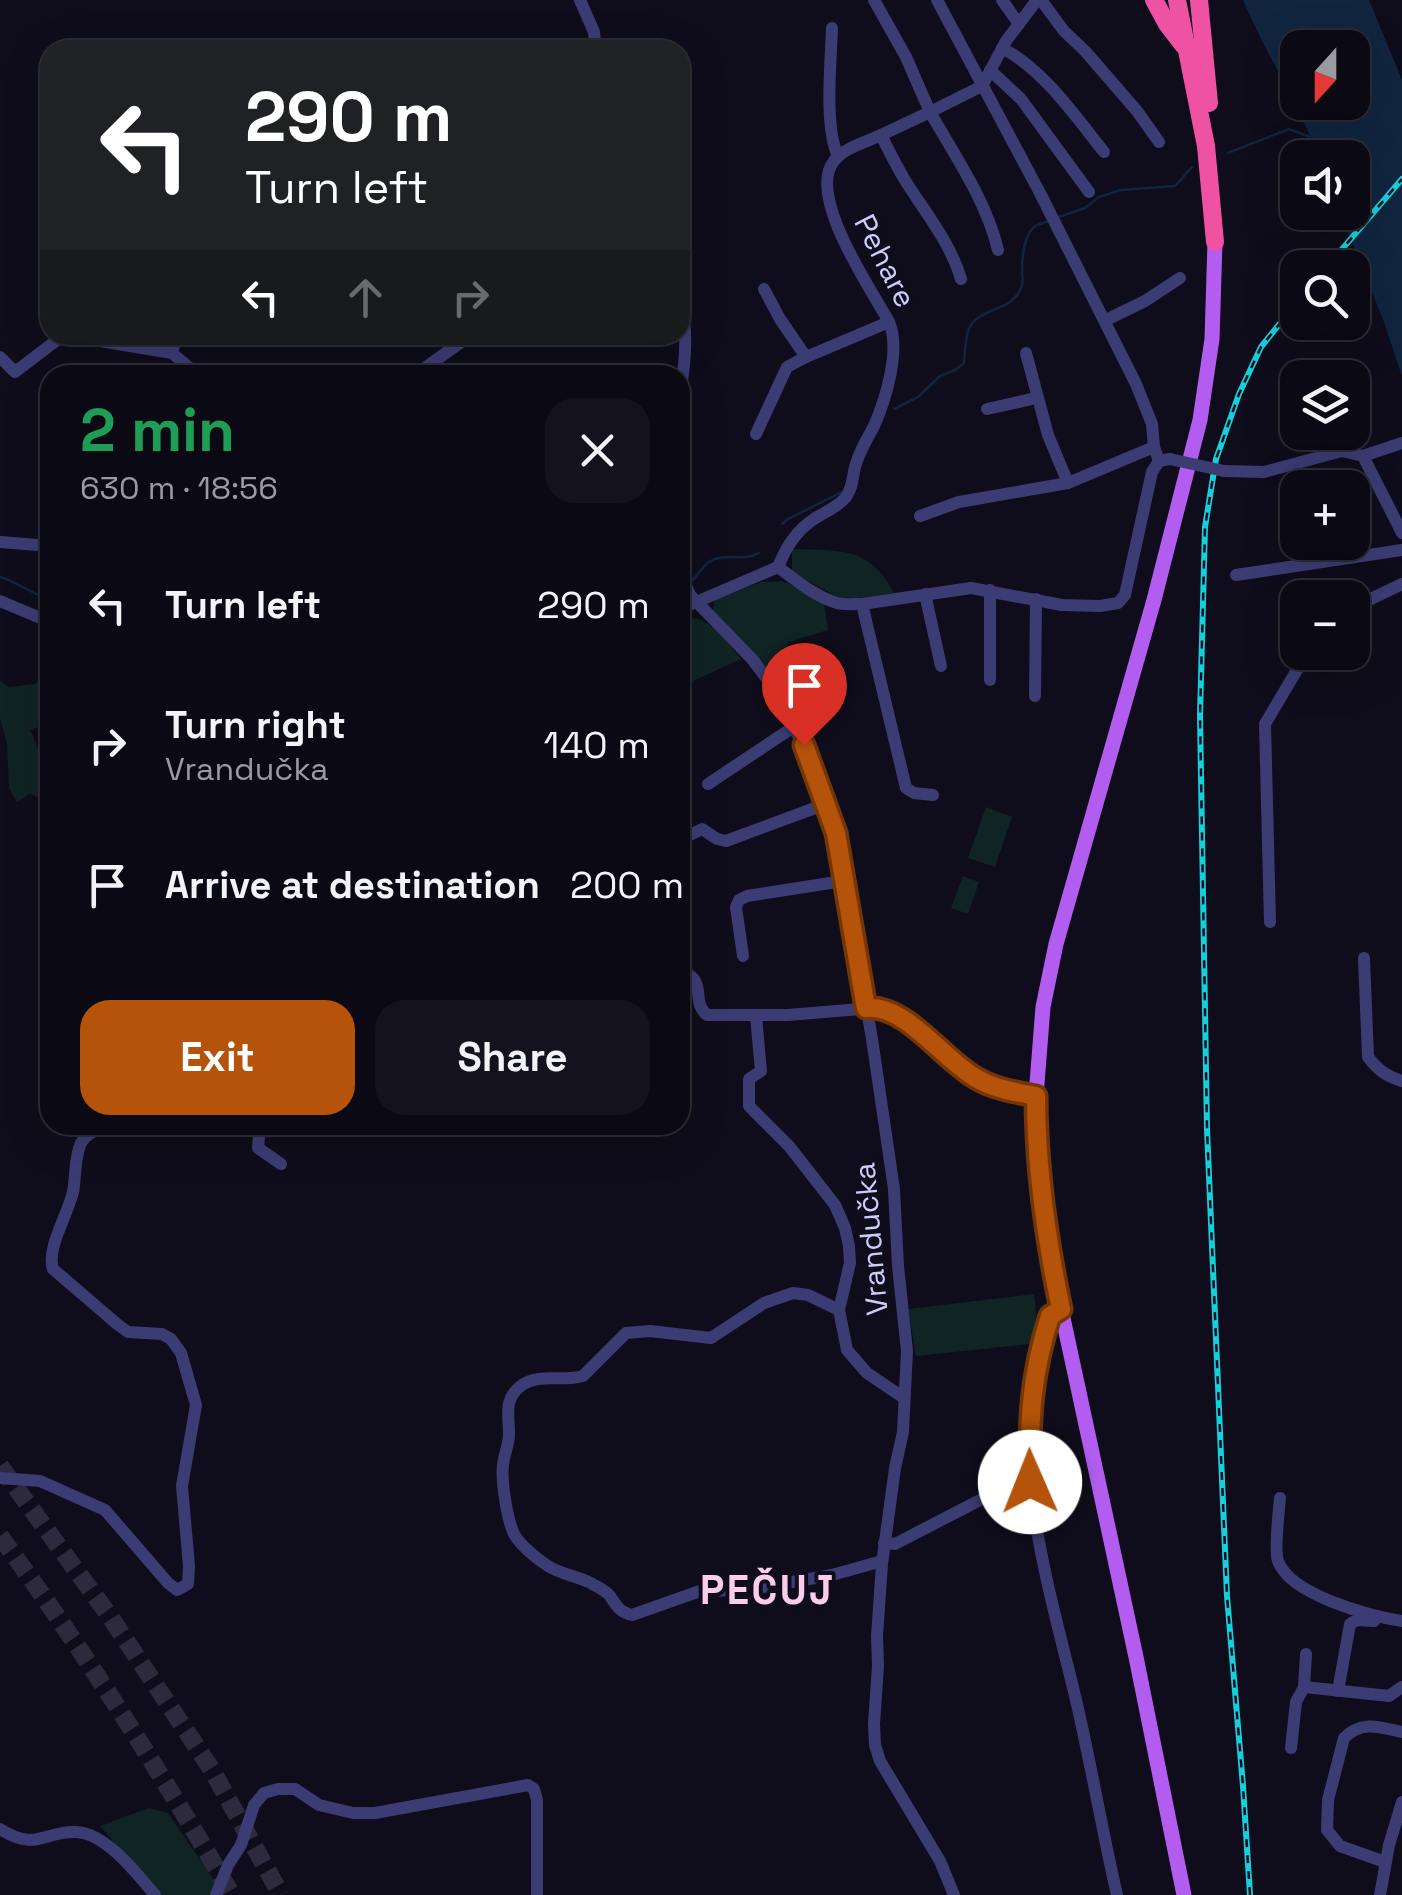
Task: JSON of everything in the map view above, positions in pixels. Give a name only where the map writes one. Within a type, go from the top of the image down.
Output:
[{"type":"highway","points":[[1154,0],[1189,51]]},
{"type":"highway","points":[[1177,0],[1206,146],[1215,242]]},
{"type":"highway","points":[[1199,0],[1220,185],[1215,242]]},
{"type":"main road","points":[[1184,1895],[1042,1208],[1036,1096],[1043,1007],[1056,944],[1192,458],[1209,363],[1215,242]]},
{"type":"street","points":[[580,0],[595,40]]},
{"type":"street","points":[[874,0],[906,57],[930,112],[972,184],[998,250]]},
{"type":"street","points":[[937,0],[1106,320],[1152,424],[1154,447],[1165,460],[1224,471],[1264,472],[1342,451],[1364,456],[1402,443]]},
{"type":"street","points":[[1002,0],[1019,24]]},
{"type":"street","points":[[838,156],[982,86],[1002,48],[1039,0],[1137,111],[1159,142]]},
{"type":"street","name":"Pehare","points":[[778,567],[794,536],[848,495],[855,465],[883,405],[894,346],[890,322],[837,228],[825,184],[827,172],[838,156],[831,110],[832,28]]},
{"type":"street","points":[[1002,48],[1037,76],[1104,152]]},
{"type":"street","points":[[990,70],[1021,99],[1090,192]]},
{"type":"street","name":"Pehare","points":[[881,135],[957,264],[961,280]]},
{"type":"street","points":[[1106,320],[1145,302],[1180,278]]},
{"type":"street","points":[[764,289],[806,357]]},
{"type":"street","points":[[756,434],[788,367],[890,322]]},
{"type":"street","points":[[0,358],[15,372],[50,345]]},
{"type":"street","points":[[124,345],[172,353],[183,365]]},
{"type":"street","points":[[172,353],[174,345]]},
{"type":"street","points":[[430,365],[457,345]]},
{"type":"street","points":[[1026,354],[1036,398],[1068,483]]},
{"type":"street","points":[[987,410],[1036,398]]},
{"type":"street","points":[[920,516],[958,502],[1068,483],[1154,447]]},
{"type":"street","points":[[1364,456],[1402,533]]},
{"type":"street","points":[[690,588],[778,567],[836,602],[862,604],[971,588],[1062,604],[1118,603],[1125,595],[1149,483],[1165,460]]},
{"type":"street","points":[[0,542],[40,545]]},
{"type":"street","points":[[1236,575],[1402,550]]},
{"type":"street","points":[[1370,599],[1402,584]]},
{"type":"street","name":"Vrandučka","points":[[690,590],[771,684],[795,726],[836,833],[894,1189],[907,1351],[903,1432],[882,1561],[875,1745],[880,1761],[940,1861],[954,1895]]},
{"type":"street","points":[[990,590],[990,680]]},
{"type":"street","points":[[925,594],[942,666]]},
{"type":"street","points":[[1035,696],[1036,599]]},
{"type":"street","points":[[0,600],[40,618]]},
{"type":"street","points":[[862,604],[906,788],[933,795]]},
{"type":"street","points":[[1270,922],[1264,724],[1297,670]]},
{"type":"street","points":[[708,784],[795,726]]},
{"type":"street","points":[[690,835],[702,829],[717,840],[726,840],[826,804]]},
{"type":"street","points":[[743,956],[736,907],[739,900],[844,880]]},
{"type":"street","points":[[1364,958],[1368,1056],[1387,1076],[1402,1080]]},
{"type":"street","points":[[690,974],[697,982],[702,1012],[708,1016],[881,1009],[922,1033],[976,1078],[1036,1096]]},
{"type":"street","points":[[756,1016],[761,1071],[749,1079],[750,1106],[789,1146],[835,1204],[849,1246],[850,1263],[839,1310],[847,1350],[856,1363],[904,1398]]},
{"type":"street","points":[[0,1478],[40,1481],[105,1510],[168,1583],[177,1590],[188,1584],[182,1486],[196,1405],[181,1353],[172,1338],[162,1334],[128,1332],[54,1269],[50,1261],[74,1190],[81,1142],[89,1135]]},
{"type":"street","points":[[259,1135],[258,1148],[281,1164]]},
{"type":"street","points":[[839,1310],[808,1294],[794,1294],[764,1303],[711,1338],[650,1331],[626,1334],[582,1376],[540,1378],[522,1386],[509,1400],[506,1413],[509,1440],[503,1475],[507,1500],[512,1527],[520,1542],[550,1568],[582,1578],[608,1593],[622,1613],[632,1615],[700,1591],[745,1590],[882,1561]]},
{"type":"street","points":[[1061,1309],[1050,1316],[1035,1368],[1029,1425],[1030,1482],[1042,1564],[1077,1703],[1116,1895]]},
{"type":"street","points":[[884,1543],[895,1544],[1009,1485],[1030,1482]]},
{"type":"street","points":[[1280,1498],[1277,1559],[1286,1573],[1332,1603],[1402,1621]]},
{"type":"street","points":[[1338,1691],[1350,1624],[1386,1619]]},
{"type":"street","points":[[1291,1748],[1296,1702],[1304,1687],[1306,1654]]},
{"type":"street","points":[[1304,1687],[1389,1696],[1402,1686]]},
{"type":"street","points":[[1386,1862],[1340,1846],[1327,1830],[1328,1800],[1344,1738],[1349,1733],[1370,1726],[1402,1732]]},
{"type":"street","points":[[216,1895],[228,1864],[241,1845],[254,1805],[264,1793],[278,1788],[295,1789],[319,1805],[375,1813],[528,1785],[534,1789],[537,1800],[537,1895]]},
{"type":"street","points":[[1380,1895],[1402,1802]]},
{"type":"street","points":[[0,1829],[26,1840],[78,1832],[94,1836],[113,1850],[155,1895]]},
{"type":"green space","points":[[792,549],[838,551],[863,559],[874,566],[894,593],[843,600],[792,572]]},
{"type":"green space","points":[[782,581],[807,591],[824,604],[828,630],[789,642],[771,670],[713,610],[715,600],[761,582]]},
{"type":"green space","points":[[690,618],[708,624],[741,659],[690,682]]},
{"type":"green space","points":[[40,677],[40,726],[30,730],[40,756],[40,798],[30,794],[17,802],[9,788],[7,744],[0,718],[0,681],[9,687],[36,684]]},
{"type":"green space","points":[[986,807],[1012,817],[995,867],[968,858]]},
{"type":"green space","points":[[963,876],[979,882],[968,914],[951,908]]},
{"type":"green space","points":[[1034,1294],[1038,1330],[1030,1344],[916,1356],[908,1309]]},
{"type":"green space","points":[[149,1808],[168,1813],[218,1886],[212,1895],[161,1895],[100,1826]]},
{"type":"water","points":[[1243,0],[1369,0],[1402,80],[1402,376],[1370,287],[1370,250],[1355,250],[1347,230],[1370,230],[1370,140],[1312,140],[1303,120],[1370,120],[1370,30],[1280,30],[1280,74]]},
{"type":"waterway","points":[[1228,153],[1289,129],[1310,137]]},
{"type":"waterway","points":[[1056,218],[1121,190],[1175,186],[1192,167]]},
{"type":"waterway","points":[[894,409],[918,397],[940,376],[964,363],[972,323],[1017,296],[1027,236],[1034,227],[1049,221]]},
{"type":"waterway","points":[[782,524],[842,492]]},
{"type":"waterway","points":[[691,582],[715,559],[759,553]]},
{"type":"waterway","points":[[0,577],[40,596]]},
{"type":"tunnel","points":[[0,1466],[111,1618],[212,1770],[281,1895]]},
{"type":"tunnel","points":[[0,1536],[121,1712],[232,1895]]},
{"type":"railway","points":[[1341,250],[1402,179]]},
{"type":"railway","points":[[1250,1895],[1227,1596],[1207,1129],[1200,716],[1205,527],[1216,459],[1261,347],[1280,323]]},
{"type":"district","name":"PEČUJ","points":[[768,1590]]},
{"type":"route","points":[[804,745],[836,833],[866,1008],[881,1009],[897,1017],[976,1078],[994,1087],[1036,1096],[1041,1193],[1061,1309],[1050,1316],[1035,1368],[1029,1425],[1030,1482]]}]
